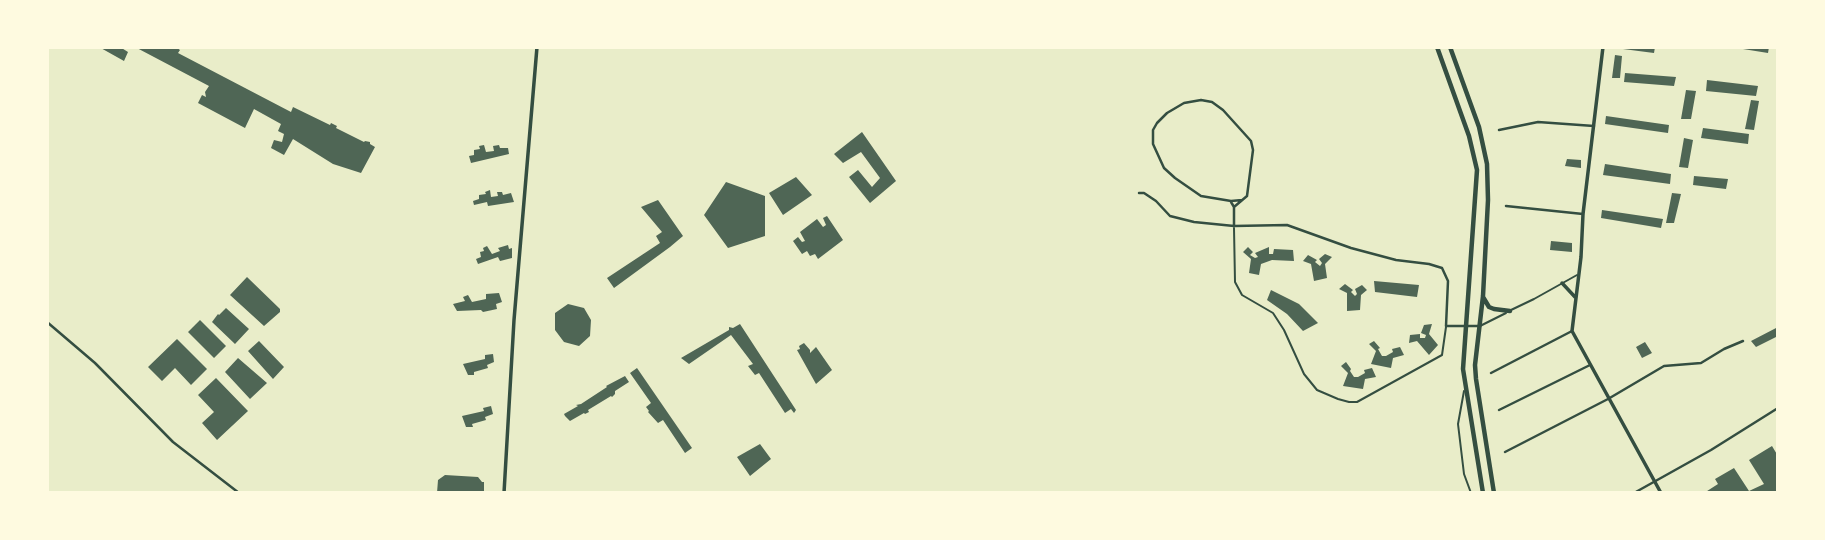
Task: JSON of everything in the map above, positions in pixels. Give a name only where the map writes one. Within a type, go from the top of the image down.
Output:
[{"type":"main road","points":[[1437,47],[1469,136],[1477,170],[1463,357],[1465,386],[1483,493]]},
{"type":"main road","points":[[1450,47],[1476,119],[1487,164],[1489,200],[1483,296],[1476,349],[1476,379],[1494,493]]},
{"type":"main road","points":[[1483,296],[1489,307],[1510,311]]},
{"type":"street","points":[[504,493],[513,331],[537,47]]},
{"type":"street","points":[[1603,47],[1572,331],[1661,493]]},
{"type":"street","points":[[1234,207],[1247,196],[1253,150],[1251,141],[1223,110],[1212,102],[1201,100],[1184,103],[1167,113],[1153,130],[1153,144],[1164,168],[1200,196],[1242,200]]},
{"type":"street","points":[[1499,130],[1538,122],[1594,126]]},
{"type":"street","points":[[1139,193],[1144,193],[1156,201],[1170,216],[1194,222],[1234,226],[1287,225],[1351,248],[1442,268],[1448,281],[1446,326],[1480,326]]},
{"type":"street","points":[[1231,201],[1234,207],[1234,226]]},
{"type":"street","points":[[1506,206],[1583,214]]},
{"type":"street","points":[[1562,283],[1575,297]]},
{"type":"street","points":[[47,322],[95,363],[173,442],[239,493]]},
{"type":"street","points":[[1491,373],[1572,331]]},
{"type":"street","points":[[1505,452],[1608,399],[1664,366],[1701,363],[1743,341]]},
{"type":"street","points":[[1499,410],[1590,365]]},
{"type":"street","points":[[1634,493],[1711,450],[1778,408]]},
{"type":"lane","points":[[1234,226],[1235,282],[1242,295],[1273,313],[1284,330],[1304,374],[1317,390],[1338,399],[1357,401],[1442,355],[1446,326]]},
{"type":"lane","points":[[1480,326],[1578,274]]},
{"type":"lane","points":[[1465,386],[1458,424],[1464,474],[1471,493]]},
{"type":"building","points":[[99,47],[120,47],[128,52],[124,61]]},
{"type":"building","points":[[135,47],[176,47],[180,50],[178,53],[291,112],[293,107],[330,125],[331,123],[364,142],[370,142],[375,147],[361,173],[333,164],[293,139],[284,155],[271,148],[274,140],[282,142],[284,134],[278,131],[281,124],[254,109],[245,128],[198,103],[202,95],[206,97],[205,92],[209,86]]},
{"type":"building","points":[[1623,47],[1655,47],[1654,53]]},
{"type":"building","points":[[1743,47],[1769,47],[1768,53]]},
{"type":"building","points":[[1615,55],[1622,56],[1620,78],[1612,78]]},
{"type":"building","points":[[1625,73],[1676,77],[1674,86],[1624,82]]},
{"type":"building","points":[[1707,80],[1758,86],[1756,96],[1706,91]]},
{"type":"building","points":[[1686,90],[1696,91],[1691,119],[1681,119]]},
{"type":"building","points":[[1751,100],[1759,101],[1754,130],[1745,129]]},
{"type":"building","points":[[1606,116],[1669,125],[1668,133],[1605,124]]},
{"type":"building","points":[[1703,128],[1749,134],[1748,144],[1701,138]]},
{"type":"building","points":[[862,132],[896,181],[870,203],[849,177],[858,170],[872,187],[880,178],[861,152],[843,163],[834,154]]},
{"type":"building","points":[[1684,138],[1693,140],[1688,168],[1679,167]]},
{"type":"building","points":[[484,145],[486,152],[494,151],[493,146],[499,145],[500,148],[508,148],[509,154],[471,163],[469,156],[474,155],[474,150],[480,149],[479,146]]},
{"type":"building","points":[[1567,159],[1581,160],[1581,168],[1565,166]]},
{"type":"building","points":[[1605,164],[1671,174],[1670,184],[1603,175]]},
{"type":"building","points":[[1694,176],[1728,179],[1726,189],[1693,185]]},
{"type":"building","points":[[796,177],[812,195],[783,215],[769,193]]},
{"type":"building","points":[[726,182],[765,196],[765,236],[728,248],[704,215]]},
{"type":"building","points":[[490,190],[491,197],[498,196],[497,192],[502,192],[503,195],[511,193],[514,202],[474,205],[473,201],[479,199],[479,195]]},
{"type":"building","points":[[1672,193],[1681,194],[1674,223],[1666,223]]},
{"type":"building","points":[[658,200],[683,236],[614,288],[607,278],[660,243],[656,236],[662,232],[641,207]]},
{"type":"building","points":[[1602,210],[1663,219],[1661,228],[1601,218]]},
{"type":"building","points":[[827,216],[843,240],[818,259],[815,254],[810,256],[807,251],[802,254],[793,241],[798,237],[802,242],[805,241],[800,232],[817,219],[823,227],[826,225],[823,218]]},
{"type":"building","points":[[1551,241],[1572,243],[1572,252],[1550,250]]},
{"type":"building","points":[[508,245],[509,249],[512,248],[512,258],[500,261],[498,257],[478,264],[476,259],[481,257],[483,248],[487,246],[492,254],[500,251],[498,248]]},
{"type":"building","points":[[1248,247],[1253,252],[1250,255],[1255,258],[1258,257],[1255,253],[1269,247],[1269,254],[1273,254],[1274,249],[1293,250],[1294,261],[1272,260],[1261,264],[1259,275],[1249,273],[1251,259],[1243,252]]},
{"type":"building","points":[[1325,254],[1332,257],[1325,264],[1327,278],[1314,281],[1311,264],[1303,261],[1308,255],[1317,260],[1315,262],[1320,266],[1322,263],[1319,259]]},
{"type":"building","points":[[247,277],[280,309],[264,326],[230,295]]},
{"type":"building","points":[[1374,281],[1419,285],[1417,297],[1375,292]]},
{"type":"building","points":[[1345,284],[1353,290],[1351,292],[1355,296],[1355,289],[1362,285],[1367,290],[1361,295],[1360,310],[1347,311],[1347,293],[1339,289]]},
{"type":"building","points":[[1271,290],[1299,304],[1318,323],[1303,331],[1287,314],[1267,300]]},
{"type":"building","points":[[499,293],[502,302],[496,304],[497,309],[483,312],[457,311],[453,304],[465,301],[463,297],[468,295],[472,302],[486,299],[486,294]]},
{"type":"building","points":[[568,304],[584,308],[591,320],[590,336],[579,346],[564,342],[555,330],[555,313]]},
{"type":"building","points":[[226,308],[249,329],[235,344],[212,322]]},
{"type":"building","points":[[200,320],[226,346],[214,358],[188,332]]},
{"type":"building","points":[[740,324],[796,410],[794,413],[791,409],[785,413],[759,373],[755,375],[748,366],[753,364],[731,335],[689,364],[681,358],[729,330],[729,327]]},
{"type":"building","points":[[1432,324],[1429,334],[1438,345],[1429,355],[1417,341],[1409,343],[1410,335],[1420,334],[1420,338],[1425,338],[1426,335],[1421,333],[1424,325]]},
{"type":"building","points":[[1778,327],[1778,336],[1756,347],[1751,341]]},
{"type":"building","points":[[177,339],[207,369],[191,385],[175,368],[162,381],[148,367]]},
{"type":"building","points":[[259,341],[284,367],[273,379],[248,351]]},
{"type":"building","points":[[1374,341],[1382,356],[1400,347],[1404,355],[1393,358],[1391,368],[1371,364],[1376,351],[1369,344]]},
{"type":"building","points":[[1645,342],[1652,353],[1642,358],[1636,347]]},
{"type":"building","points":[[804,343],[810,353],[816,347],[832,370],[816,384],[797,350]]},
{"type":"building","points":[[493,354],[494,362],[487,365],[488,368],[468,375],[463,364],[485,359],[485,355]]},
{"type":"building","points":[[238,358],[267,383],[250,399],[225,372]]},
{"type":"building","points":[[1346,362],[1354,377],[1372,368],[1376,377],[1365,379],[1363,389],[1343,386],[1348,373],[1341,366]]},
{"type":"building","points":[[637,368],[692,448],[685,453],[663,420],[658,423],[648,412],[646,407],[651,403],[630,373]]},
{"type":"building","points":[[625,376],[629,382],[615,391],[612,397],[570,421],[565,416],[564,414],[578,406],[576,405]]},
{"type":"building","points":[[216,378],[248,411],[217,440],[202,423],[214,412],[198,395]]},
{"type":"building","points":[[491,406],[493,414],[485,417],[486,420],[472,424],[473,427],[466,427],[462,416],[484,411],[483,408]]},
{"type":"building","points":[[760,444],[771,459],[750,476],[737,457]]},
{"type":"building","points":[[1772,446],[1778,456],[1778,493],[1704,493],[1718,484],[1715,479],[1734,468],[1749,491],[1764,484],[1749,460]]},
{"type":"building","points":[[445,475],[478,477],[484,482],[484,493],[437,493],[438,480]]}]
